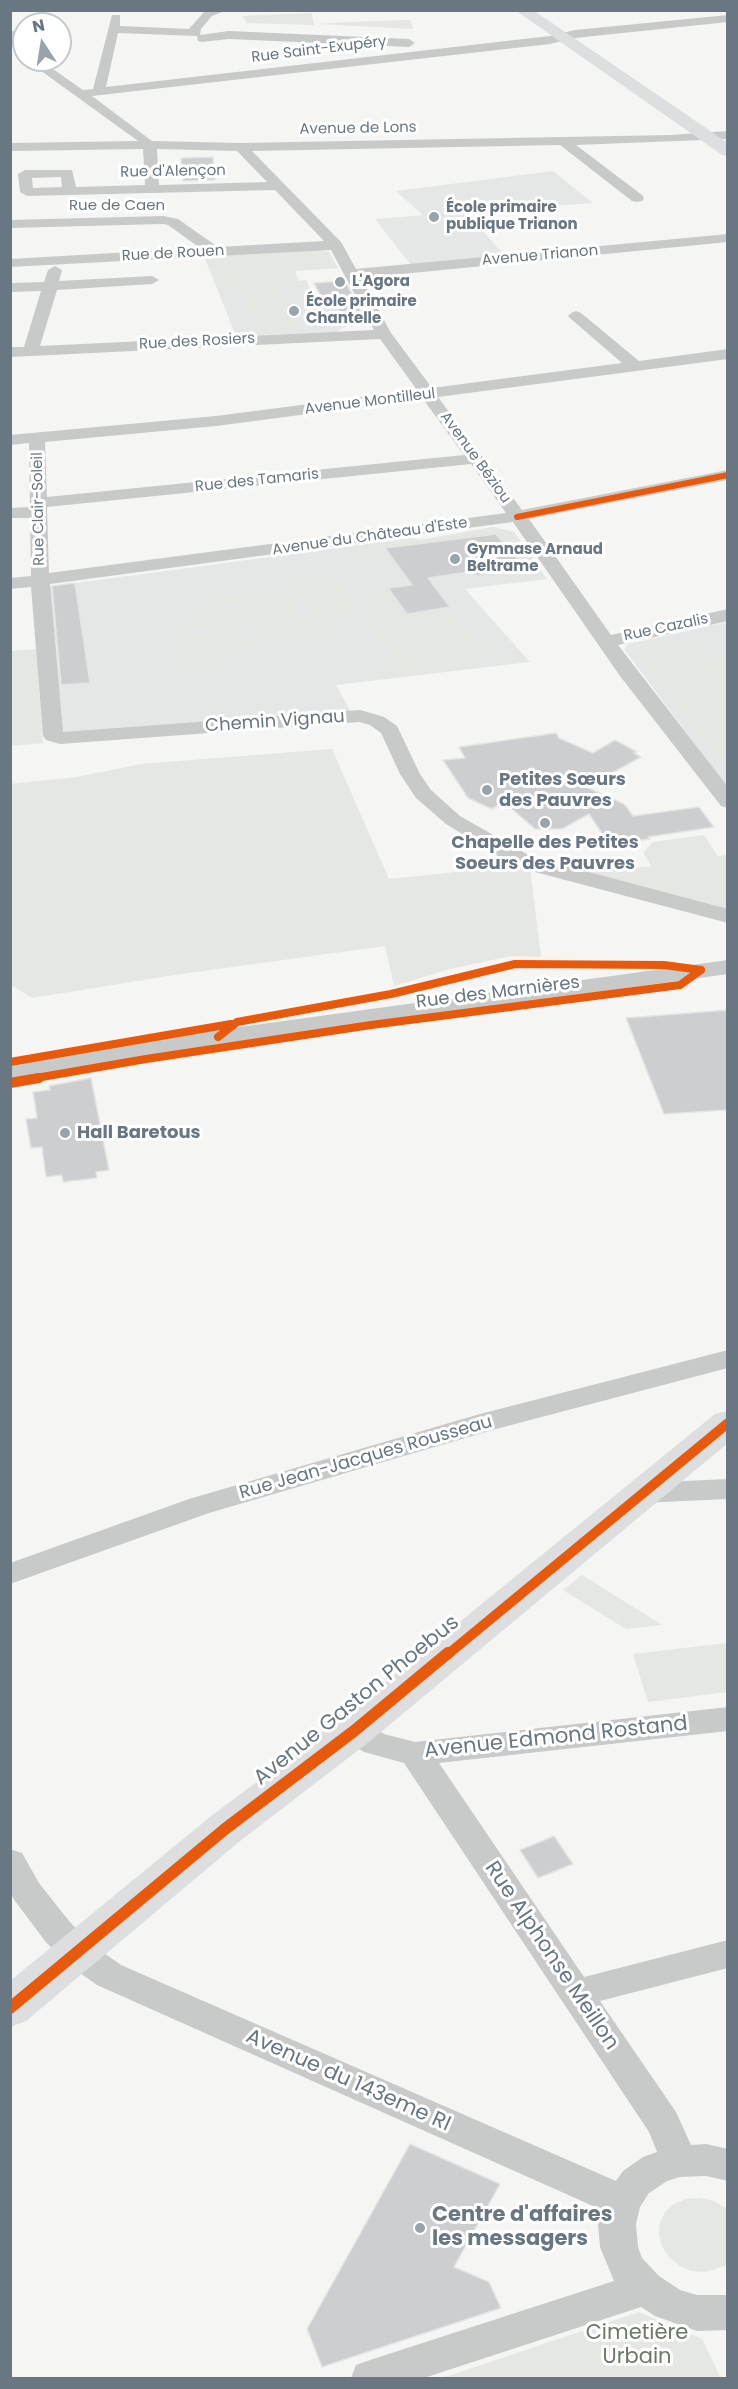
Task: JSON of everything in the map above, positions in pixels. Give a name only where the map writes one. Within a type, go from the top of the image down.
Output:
[{"type":"main road","points":[[522,10],[728,151]]},
{"type":"main road","name":"Avenue Gaston Phoebus","points":[[10,2008],[225,1829],[354,1731],[728,1423]]},
{"type":"street","points":[[221,10],[208,14],[195,29],[199,36],[249,74]]},
{"type":"street","name":"Rue Saint-Exupéry","points":[[80,94],[458,50],[575,34],[728,18]]},
{"type":"street","points":[[99,91],[114,23],[199,36],[229,35],[448,45],[458,50],[470,63]]},
{"type":"street","points":[[49,72],[140,135],[148,145],[152,189]]},
{"type":"street","name":"Avenue de Lons","points":[[10,147],[148,145],[241,147],[563,141],[728,135]]},
{"type":"street","points":[[563,141],[637,198]]},
{"type":"street","name":"Avenue Béziou","points":[[241,147],[336,245],[384,334],[605,642],[728,802]]},
{"type":"street","name":"Rue d'Alençon","points":[[70,191],[278,186]]},
{"type":"street","name":"Rue de Caen","points":[[10,224],[163,220],[173,222],[215,252]]},
{"type":"street","name":"Avenue Trianon","points":[[352,274],[728,238]]},
{"type":"street","name":"Rue de Rouen","points":[[10,263],[336,245]]},
{"type":"street","points":[[31,350],[52,286],[57,261]]},
{"type":"street","points":[[10,288],[152,280]]},
{"type":"street","points":[[576,316],[635,366]]},
{"type":"street","name":"Rue des Rosiers","points":[[10,352],[384,334]]},
{"type":"street","name":"Avenue Montilleul","points":[[10,440],[216,421],[728,354]]},
{"type":"street","name":"Rue Clair-Soleil","points":[[37,438],[40,580]]},
{"type":"street","name":"Rue des Tamaris","points":[[10,513],[475,459]]},
{"type":"street","name":"Avenue du Château d'Este","points":[[10,584],[517,517],[728,475]]},
{"type":"street","name":"Chemin Vignau","points":[[40,580],[53,736],[60,738],[360,716],[377,721],[390,730],[410,774],[430,800],[453,820],[524,862],[728,916]]},
{"type":"street","name":"Rue Cazalis","points":[[605,642],[728,615]]},
{"type":"street","name":"Rue des Marnières","points":[[10,1072],[218,1037],[728,967]]},
{"type":"street","name":"Rue Jean-Jacques Rousseau","points":[[10,1574],[199,1506],[490,1421],[728,1359]]},
{"type":"street","points":[[641,1493],[728,1489]]},
{"type":"street","name":"Avenue Edmond Rostand","points":[[354,1731],[375,1744],[415,1754],[728,1719]]},
{"type":"street","name":"Rue Alphonse Meillon","points":[[415,1754],[663,2123],[680,2161]]},
{"type":"street","name":"Avenue du 143eme RI","points":[[10,1862],[27,1892],[57,1930],[78,1953],[113,1977],[623,2202]]},
{"type":"street","points":[[575,1993],[728,1954]]},
{"type":"street","points":[[728,2165],[706,2160],[680,2161],[656,2168],[636,2182],[623,2202],[617,2224],[619,2247],[628,2269],[645,2288],[669,2304],[697,2313],[728,2312]]},
{"type":"street","points":[[370,2379],[645,2288]]},
{"type":"shaded area","name":"École primaire publique Trianon","points":[[553,171],[593,203],[466,212],[505,256],[411,265],[375,219],[423,215],[396,191]]},
{"type":"shaded area","name":"École primaire Chantelle","points":[[288,277],[297,277],[299,281],[306,280],[317,304],[356,301],[368,323],[346,323],[347,326],[336,332],[236,336],[216,286],[289,281]]},
{"type":"shaded area","points":[[493,527],[514,532],[547,579],[465,589],[530,662],[336,685],[352,714],[69,734],[58,732],[46,587],[411,538],[420,540]]},
{"type":"shaded area","points":[[727,622],[727,787],[624,649],[628,644]]},
{"type":"green space","points":[[312,13],[314,25],[247,23],[242,16]]},
{"type":"green space","points":[[410,20],[413,29],[319,24],[347,22]]},
{"type":"green space","points":[[317,250],[329,252],[338,268],[295,271],[297,277],[288,277],[290,281],[279,283],[300,328],[259,331],[240,285],[216,286],[204,256]]},
{"type":"green space","points":[[493,527],[514,532],[541,570],[527,571],[496,534],[376,549],[373,546],[345,550],[343,547],[411,538],[420,540]]},
{"type":"green space","points":[[337,580],[347,593],[305,598],[287,591],[288,588]]},
{"type":"green space","points":[[387,586],[407,614],[430,611],[433,614],[391,621],[380,602],[381,588]]},
{"type":"green space","points":[[273,592],[294,601],[295,619],[291,627],[270,631],[222,617],[210,611],[206,605],[211,600],[222,597]]},
{"type":"green space","points":[[361,593],[374,595],[374,607],[383,623],[380,624],[416,668],[402,670],[372,628],[368,629],[362,620],[377,618]]},
{"type":"green space","points":[[349,596],[359,608],[333,612],[339,622],[322,624],[338,643],[321,642],[294,635],[292,631],[294,627],[310,617],[306,601]]},
{"type":"green space","points":[[202,614],[251,631],[185,631],[179,628],[191,616]]},
{"type":"green space","points":[[452,614],[489,657],[418,668],[384,624]]},
{"type":"green space","points":[[179,635],[218,636],[221,644],[215,645],[222,664]]},
{"type":"green space","points":[[222,636],[294,641],[329,650],[327,652],[303,645],[274,642],[227,643]]},
{"type":"green space","points":[[669,645],[682,646],[727,662],[727,762],[722,763],[641,657],[650,648]]},
{"type":"green space","points":[[36,649],[43,743],[11,746],[11,651]]},
{"type":"green space","points":[[190,651],[216,663],[176,666],[173,652]]},
{"type":"green space","points":[[332,749],[389,879],[516,866],[530,868],[541,957],[511,956],[450,969],[394,986],[385,946],[174,975],[32,998],[11,985],[10,784],[77,777],[141,764]]},
{"type":"green space","points":[[704,835],[718,856],[727,855],[727,912],[554,867],[560,860],[600,872],[651,866],[643,852],[653,842]]},
{"type":"green space","points":[[582,1575],[662,1625],[626,1629],[563,1590]]},
{"type":"green space","points":[[727,1643],[727,1692],[648,1702],[633,1654]]},
{"type":"green space","points":[[700,2198],[714,2201],[727,2209],[727,2265],[706,2272],[692,2271],[680,2266],[662,2247],[659,2235],[660,2223],[665,2212],[674,2204],[686,2199]]},
{"type":"green space","name":"Cimetière Urbain","points":[[639,2312],[702,2339],[721,2378],[442,2378]]},
{"type":"building","points":[[213,157],[215,180],[183,181],[181,158]]},
{"type":"building","points":[[345,281],[365,319],[344,320],[338,308],[327,308],[314,283]]},
{"type":"building","name":"Gymnase Arnaud Beltrame","points":[[496,534],[526,569],[477,576],[474,571],[428,578],[450,607],[407,614],[388,588],[412,585],[385,548]]},
{"type":"building","points":[[75,583],[90,683],[61,685],[52,586]]},
{"type":"building","name":"Petites Sœurs des Pauvres","points":[[556,733],[559,738],[593,753],[615,740],[637,752],[634,753],[641,757],[586,787],[624,804],[633,816],[699,807],[714,827],[609,844],[589,814],[562,829],[535,829],[504,802],[492,809],[468,798],[443,760],[465,758],[459,747]]},
{"type":"building","points":[[728,1010],[728,1110],[664,1114],[626,1018]]},
{"type":"building","name":"Hall Baretous","points":[[91,1078],[109,1170],[96,1172],[97,1178],[63,1182],[62,1175],[46,1177],[42,1147],[31,1148],[26,1119],[37,1118],[33,1092],[50,1090],[49,1086]]},
{"type":"building","points":[[554,1836],[573,1864],[538,1878],[520,1850]]},
{"type":"building","name":"Centre d'affaires les messagers","points":[[410,2144],[500,2184],[454,2267],[489,2282],[501,2308],[322,2367],[307,2329]]},
{"type":"cycle path","points":[[517,517],[728,475]]},
{"type":"cycle path","points":[[218,1037],[237,1022],[391,994],[515,964],[664,965],[701,970]]},
{"type":"cycle path","points":[[10,1083],[146,1059],[371,1025],[680,985],[701,970]]},
{"type":"cycle path","points":[[10,1062],[231,1024]]},
{"type":"cycle path","points":[[10,2008],[225,1829],[354,1731],[728,1423]]},
{"type":"place","name":"École primaire publique Trianon","points":[[434,217]]},
{"type":"place","name":"L'Agora","points":[[340,282]]},
{"type":"place","name":"École primaire Chantelle","points":[[294,311]]},
{"type":"place","name":"Gymnase Arnaud Beltrame","points":[[455,559]]},
{"type":"place","name":"Petites Sœurs des Pauvres","points":[[487,790]]},
{"type":"place","name":"Chapelle des Petites Soeurs des Pauvres","points":[[545,823]]},
{"type":"place","name":"Hall Baretous","points":[[65,1133]]},
{"type":"place","name":"Centre d'affaires les messagers","points":[[420,2228]]}]
